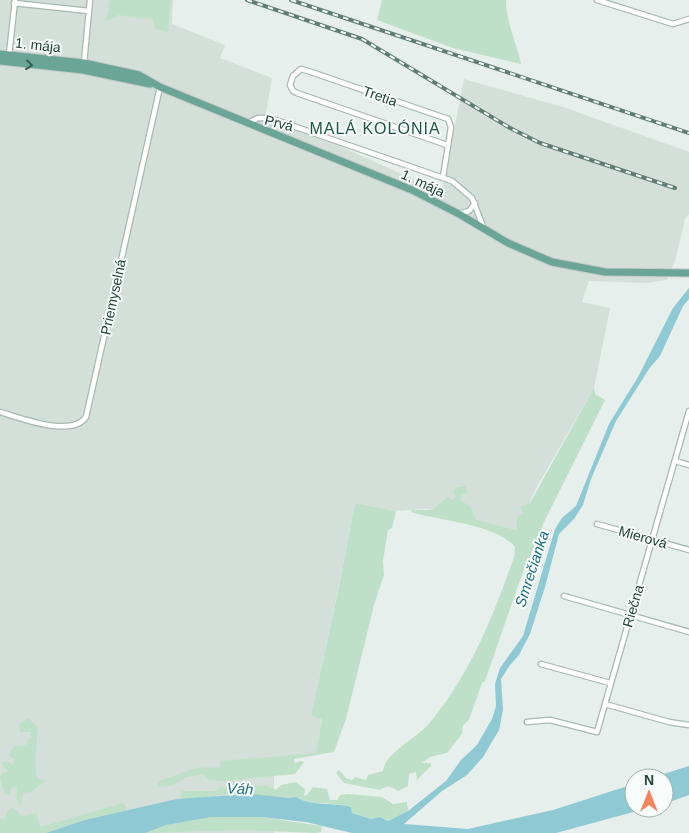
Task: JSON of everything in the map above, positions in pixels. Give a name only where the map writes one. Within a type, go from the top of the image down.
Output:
[{"type":"main road","name":"1. mája","points":[[0,54],[139,75],[160,87],[412,190],[535,256],[570,267],[606,272],[689,273]]},
{"type":"main road","name":"1. mája","points":[[0,61],[83,67]]},
{"type":"street","points":[[47,7],[48,0]]},
{"type":"street","points":[[83,67],[90,0]]},
{"type":"street","points":[[598,0],[673,24],[689,19]]},
{"type":"street","points":[[9,55],[15,2],[89,11]]},
{"type":"street","name":"Tretia","points":[[300,69],[311,72],[450,120],[451,127],[448,145],[297,93],[291,89],[292,76],[300,69]]},
{"type":"street","name":"Priemyselná","points":[[0,412],[64,427],[77,426],[86,417],[160,87]]},
{"type":"street","name":"Prvá","points":[[248,123],[256,118],[270,118],[443,177],[460,185],[475,203],[485,230]]},
{"type":"street","points":[[443,177],[448,145]]},
{"type":"street","points":[[459,214],[469,211],[475,203]]},
{"type":"street","name":"Riečna","points":[[527,722],[550,720],[597,732],[689,411]]},
{"type":"street","points":[[675,461],[689,466]]},
{"type":"street","name":"Mierová","points":[[597,524],[689,550]]},
{"type":"street","points":[[564,596],[689,632]]},
{"type":"street","points":[[541,664],[610,683]]},
{"type":"street","points":[[605,704],[670,722],[689,725]]},
{"type":"shaded area","points":[[0,0],[173,0],[172,24],[225,45],[220,58],[272,78],[266,113],[442,192],[464,79],[563,107],[689,152],[689,214],[685,219],[676,258],[667,280],[647,283],[589,281],[582,302],[610,308],[594,388],[535,490],[518,530],[427,509],[396,511],[355,503],[311,716],[322,718],[316,754],[274,757],[274,833],[6,833],[0,821]]},
{"type":"green space","points":[[110,0],[171,0],[168,32],[155,29],[153,19],[117,15],[117,17],[106,21]]},
{"type":"green space","points":[[382,0],[506,0],[506,8],[521,64],[453,48],[377,20]]},
{"type":"green space","points":[[594,388],[595,394],[605,400],[544,522],[520,580],[485,681],[482,683],[469,720],[463,725],[462,734],[447,753],[430,757],[422,763],[431,763],[431,766],[417,780],[416,772],[409,774],[408,786],[398,791],[389,787],[380,790],[344,783],[336,773],[339,770],[346,778],[352,780],[355,777],[366,780],[368,775],[383,771],[394,752],[422,731],[442,707],[478,646],[514,557],[515,547],[495,533],[467,524],[411,512],[412,510],[432,510],[447,497],[453,500],[456,497],[453,492],[457,487],[465,486],[468,493],[462,495],[460,500],[471,507],[476,520],[517,530],[517,517],[524,514],[520,507],[530,503]]},
{"type":"green space","points":[[355,503],[396,511],[392,528],[388,530],[383,561],[384,575],[374,605],[346,719],[334,752],[294,759],[295,763],[304,762],[295,774],[225,781],[209,780],[203,775],[186,777],[173,785],[157,787],[159,781],[187,771],[200,767],[220,767],[220,761],[316,753],[322,719],[311,716]]},
{"type":"green space","points":[[28,718],[38,728],[35,763],[37,778],[46,781],[31,792],[23,793],[21,806],[16,799],[17,788],[13,787],[9,794],[5,795],[0,777],[2,773],[8,772],[1,763],[7,761],[13,765],[15,760],[9,755],[14,746],[26,745],[27,740],[31,738],[31,732],[20,732],[19,724]]},
{"type":"green space","points":[[296,782],[305,789],[304,796],[313,787],[327,789],[330,800],[337,800],[340,795],[348,794],[382,797],[393,804],[407,802],[408,811],[388,821],[380,817],[371,819],[352,813],[351,807],[344,805],[309,802],[296,797],[284,798],[234,794],[184,800],[180,795],[182,791],[216,791],[220,787],[231,788],[233,793],[238,792],[240,787],[248,787],[252,791],[255,786],[267,786],[276,790],[281,785]]},
{"type":"green space","points":[[123,803],[127,810],[85,820],[46,833],[0,833],[0,819],[4,819],[8,810],[13,807],[22,816],[36,813],[41,827]]},
{"type":"green space","points":[[211,817],[262,817],[322,826],[321,832],[315,833],[242,830],[145,833],[166,825]]},
{"type":"water","points":[[689,288],[689,299],[683,306],[660,356],[649,369],[616,421],[591,479],[583,505],[574,519],[559,534],[530,634],[519,655],[501,679],[503,710],[499,730],[483,757],[467,775],[442,791],[404,824],[468,829],[553,810],[624,787],[624,815],[556,833],[352,833],[306,822],[262,817],[211,817],[166,825],[145,833],[46,833],[85,820],[177,799],[251,794],[288,798],[296,797],[309,802],[351,807],[352,813],[371,819],[380,817],[388,821],[408,811],[446,781],[461,760],[477,745],[492,719],[496,706],[495,684],[500,668],[523,636],[555,529],[562,518],[576,506],[609,424],[638,377],[673,308]]},
{"type":"water","points":[[689,766],[689,795],[674,800],[674,771]]},
{"type":"railway","points":[[247,0],[362,39],[510,128],[540,143],[675,188]]},
{"type":"railway","points":[[291,0],[689,133]]},
{"type":"district","name":"MALÁ KOLÓNIA","points":[[375,128]]},
{"type":"water label","name":"Smrečianka","points":[[532,569]]},
{"type":"water label","name":"Váh","points":[[240,789]]}]
